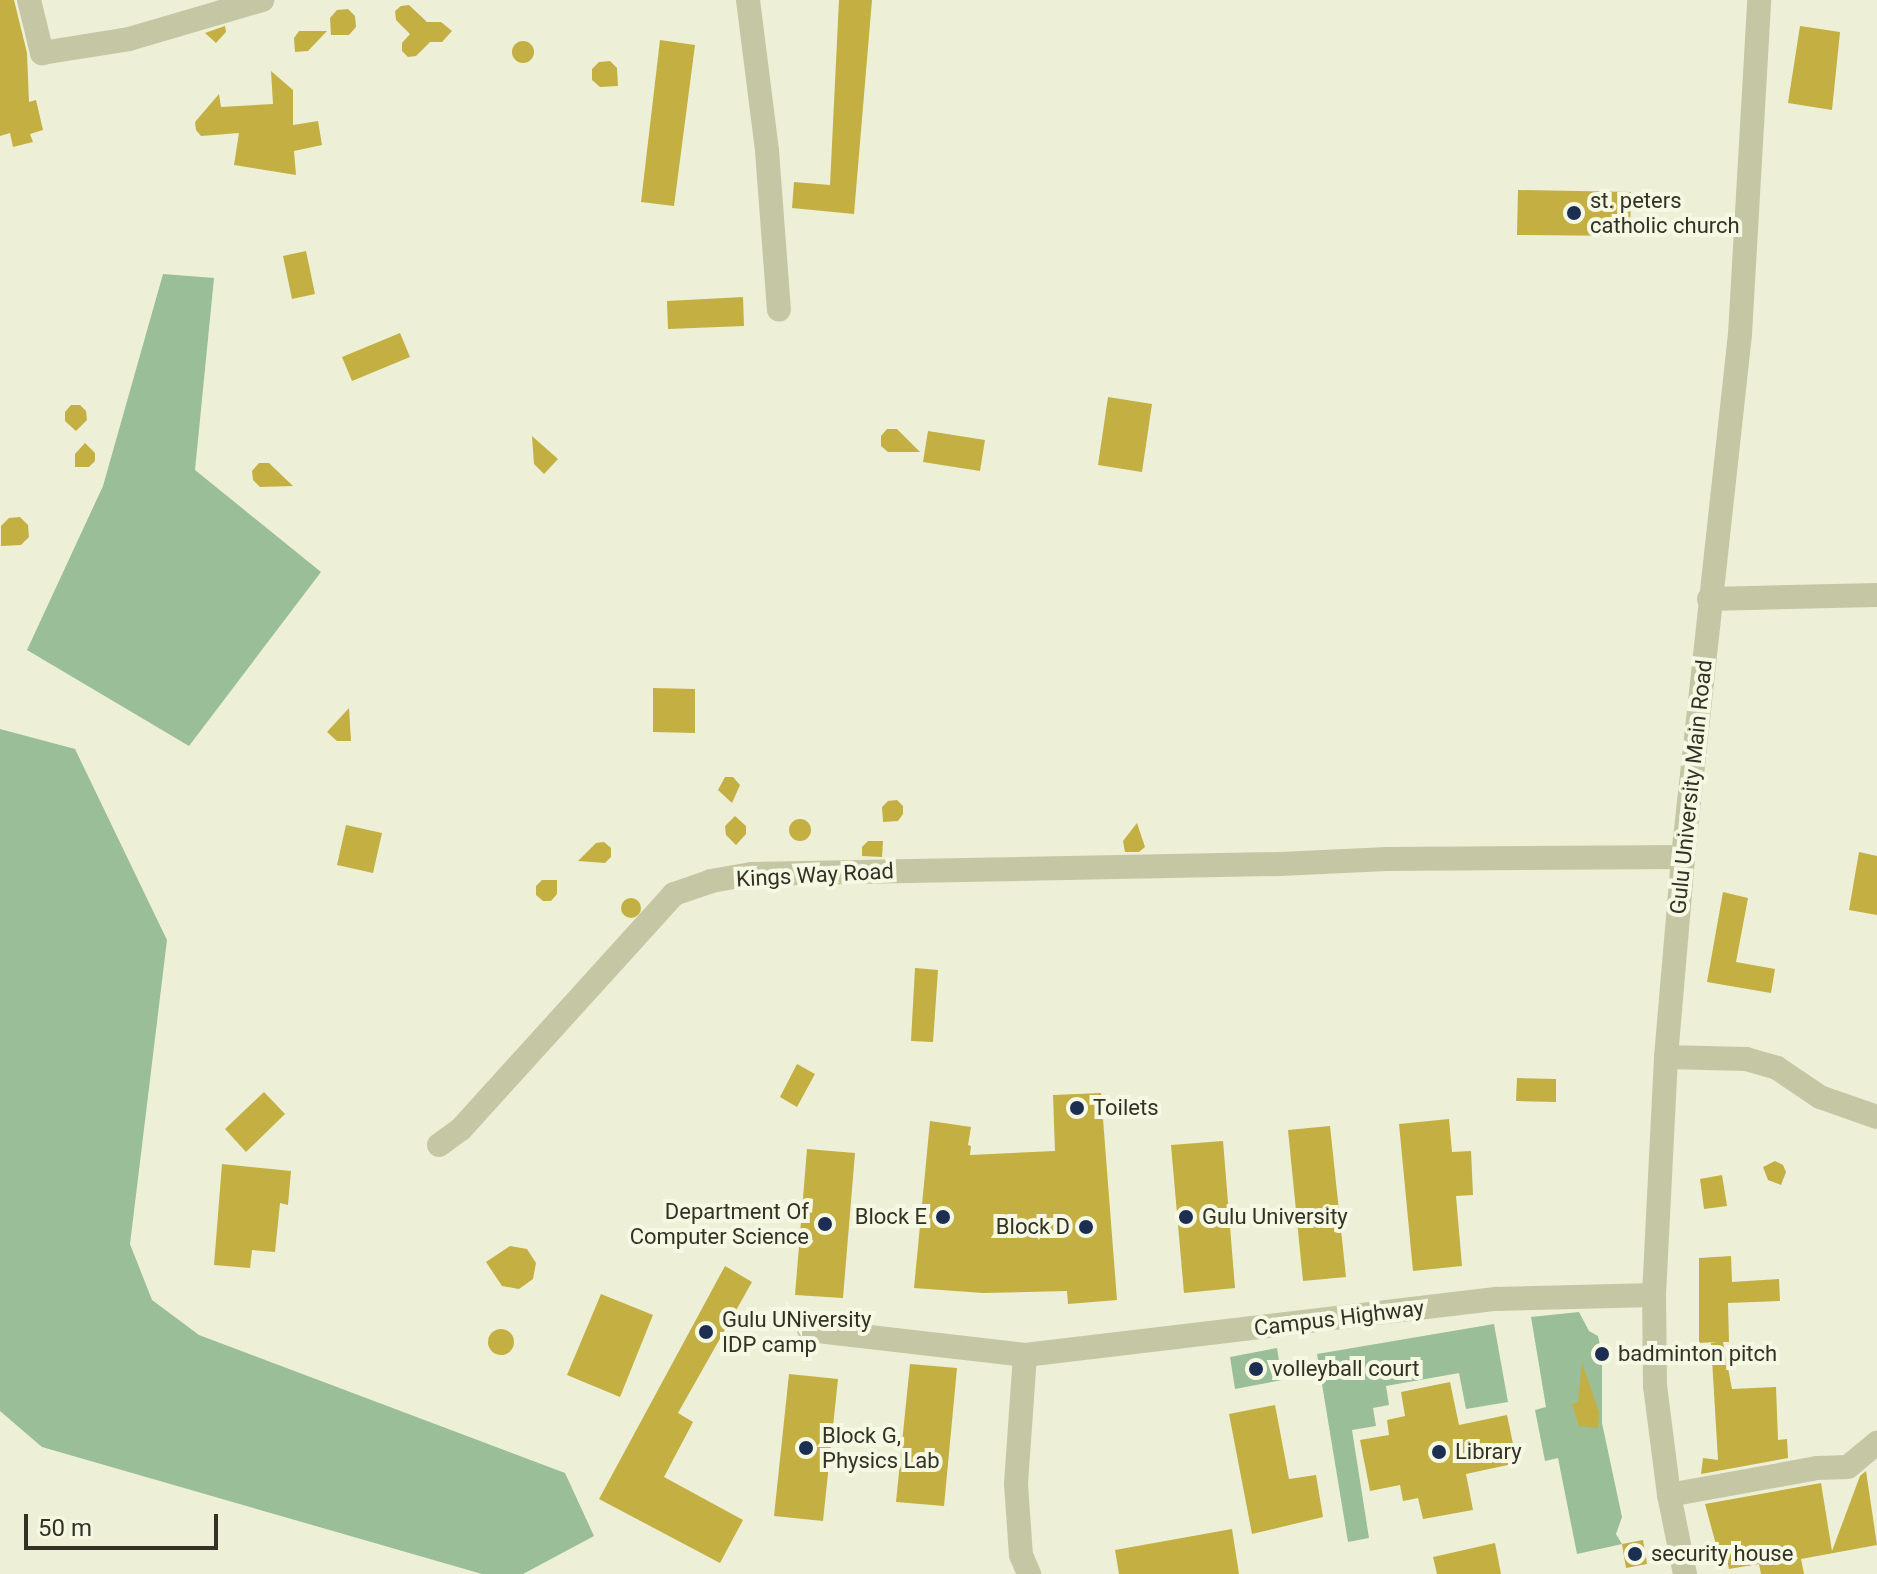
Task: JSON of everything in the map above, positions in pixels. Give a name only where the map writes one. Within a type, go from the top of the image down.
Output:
[{"type":"street","points":[[29,0],[42,53],[129,39],[262,0]]},
{"type":"street","points":[[748,0],[767,151],[779,310]]},
{"type":"street","name":"Gulu University Main Road","points":[[1685,1574],[1669,1495],[1655,1386],[1654,1295],[1666,1057],[1683,857],[1740,334],[1759,0]]},
{"type":"street","points":[[1709,599],[1877,595]]},
{"type":"street","name":"Kings Way Road","points":[[439,1145],[461,1129],[674,894],[711,881],[752,874],[1529,856],[1683,857]]},
{"type":"street","points":[[1666,1057],[1746,1059],[1777,1068],[1820,1097],[1877,1117]]},
{"type":"street","name":"Campus Highway","points":[[809,1330],[1025,1355],[1498,1299],[1654,1295]]},
{"type":"street","points":[[1025,1355],[1016,1484],[1021,1555],[1029,1574]]},
{"type":"street","points":[[1669,1495],[1817,1468],[1848,1467],[1877,1443]]},
{"type":"green space","points":[[163,274],[214,278],[195,470],[321,572],[189,746],[27,650],[103,486]]},
{"type":"green space","points":[[0,729],[75,749],[167,940],[130,1244],[152,1300],[199,1335],[565,1473],[594,1536],[523,1574],[482,1574],[42,1447],[0,1411]]},
{"type":"green space","points":[[1579,1312],[1589,1331],[1598,1336],[1602,1354],[1602,1423],[1622,1517],[1616,1534],[1622,1544],[1577,1554],[1558,1458],[1545,1461],[1535,1410],[1546,1407],[1531,1317]]},
{"type":"green space","points":[[1494,1324],[1508,1402],[1466,1409],[1459,1373],[1386,1386],[1389,1405],[1373,1408],[1376,1426],[1352,1430],[1369,1538],[1348,1542],[1317,1354]]},
{"type":"green space","name":"volleyball court","points":[[1277,1348],[1282,1380],[1235,1389],[1230,1357]]},
{"type":"building","points":[[0,0],[14,0],[27,53],[29,102],[36,100],[43,130],[30,134],[33,142],[13,147],[10,133],[0,136]]},
{"type":"building","points":[[839,0],[872,0],[854,214],[792,208],[794,182],[830,185]]},
{"type":"building","points":[[409,5],[427,22],[441,22],[452,31],[442,42],[430,42],[416,56],[408,57],[402,51],[402,43],[410,34],[396,20],[395,11]]},
{"type":"building","points":[[348,9],[355,16],[356,27],[349,35],[331,35],[330,18],[337,10]]},
{"type":"building","points":[[225,26],[226,32],[216,43],[205,33]]},
{"type":"building","points":[[1800,26],[1840,32],[1832,110],[1788,103]]},
{"type":"building","points":[[299,31],[327,31],[308,51],[295,52],[294,38]]},
{"type":"building","points":[[660,40],[695,45],[674,206],[641,202]]},
{"type":"building","points":[[523,41],[534,52],[523,63],[512,52]]},
{"type":"building","points":[[610,61],[617,68],[618,86],[600,87],[592,80],[592,69],[599,62]]},
{"type":"building","points":[[271,71],[293,90],[293,125],[318,121],[322,145],[294,151],[296,175],[234,165],[239,133],[201,136],[196,130],[195,122],[219,94],[221,107],[273,104]]},
{"type":"building","name":"st. peters catholic church","points":[[1518,190],[1631,192],[1630,236],[1517,235]]},
{"type":"building","points":[[306,251],[315,294],[292,299],[283,256]]},
{"type":"building","points":[[743,297],[744,326],[668,329],[667,301]]},
{"type":"building","points":[[400,333],[410,357],[352,381],[342,357]]},
{"type":"building","points":[[1108,397],[1152,404],[1142,472],[1098,465]]},
{"type":"building","points":[[71,405],[80,405],[86,411],[87,420],[76,431],[65,421],[65,412]]},
{"type":"building","points":[[887,429],[897,429],[920,452],[888,452],[881,446],[881,436]]},
{"type":"building","points":[[928,431],[985,440],[980,471],[923,462]]},
{"type":"building","points":[[532,436],[558,459],[544,474],[534,464]]},
{"type":"building","points":[[85,443],[95,453],[95,461],[89,467],[75,467],[75,454]]},
{"type":"building","points":[[259,463],[269,463],[293,486],[260,487],[253,480],[252,471]]},
{"type":"building","points":[[20,517],[28,525],[29,537],[21,545],[1,546],[1,526],[9,518]]},
{"type":"building","points":[[653,688],[695,689],[695,733],[653,732]]},
{"type":"building","points":[[349,708],[351,741],[337,741],[327,732]]},
{"type":"building","points":[[725,777],[733,777],[740,785],[732,803],[718,790]]},
{"type":"building","points":[[897,800],[903,806],[903,814],[898,821],[883,822],[882,807],[888,801]]},
{"type":"building","points":[[735,816],[746,826],[746,834],[736,845],[726,835],[725,826]]},
{"type":"building","points":[[800,819],[811,830],[800,841],[789,830]]},
{"type":"building","points":[[1137,823],[1145,847],[1139,852],[1125,852],[1123,841]]},
{"type":"building","points":[[346,825],[382,833],[373,873],[337,865]]},
{"type":"building","points":[[868,841],[883,841],[882,857],[862,856],[862,847]]},
{"type":"building","points":[[604,842],[611,848],[611,857],[605,863],[578,861],[596,843]]},
{"type":"building","points":[[1859,852],[1877,856],[1877,915],[1849,910]]},
{"type":"building","points":[[542,880],[557,880],[557,894],[551,901],[543,901],[536,895],[536,886]]},
{"type":"building","points":[[1723,892],[1748,898],[1736,962],[1775,969],[1771,993],[1707,982]]},
{"type":"building","points":[[631,898],[638,901],[641,908],[638,915],[631,918],[624,915],[621,908],[624,901]]},
{"type":"building","points":[[915,968],[938,970],[933,1042],[911,1041]]},
{"type":"building","points":[[797,1064],[815,1074],[797,1107],[780,1097]]},
{"type":"building","points":[[1517,1078],[1556,1079],[1556,1102],[1516,1101]]},
{"type":"building","points":[[264,1092],[285,1114],[246,1152],[225,1129]]},
{"type":"building","points":[[1101,1093],[1117,1300],[1068,1304],[1067,1291],[983,1293],[914,1288],[930,1121],[971,1127],[970,1155],[1055,1151],[1053,1095]]},
{"type":"building","points":[[1449,1119],[1452,1152],[1471,1151],[1473,1195],[1456,1196],[1462,1266],[1413,1271],[1399,1124]]},
{"type":"building","points":[[1330,1126],[1346,1277],[1303,1281],[1288,1130]]},
{"type":"building","points":[[1223,1141],[1235,1288],[1184,1293],[1171,1145]]},
{"type":"building","name":"Department Of Computer Science","points":[[807,1149],[855,1153],[843,1298],[795,1295]]},
{"type":"building","points":[[1775,1161],[1783,1165],[1786,1172],[1781,1185],[1768,1180],[1763,1167]]},
{"type":"building","points":[[222,1164],[291,1171],[288,1205],[280,1203],[275,1252],[252,1250],[250,1268],[214,1265]]},
{"type":"building","points":[[1722,1175],[1727,1206],[1704,1209],[1700,1179]]},
{"type":"building","points":[[510,1246],[527,1249],[536,1263],[533,1279],[519,1289],[502,1286],[486,1262]]},
{"type":"building","points":[[1731,1256],[1732,1282],[1779,1279],[1780,1301],[1728,1303],[1729,1342],[1723,1342],[1732,1389],[1776,1387],[1778,1440],[1787,1439],[1788,1458],[1701,1474],[1703,1458],[1718,1460],[1711,1343],[1717,1342],[1699,1343],[1699,1258]]},
{"type":"building","points":[[725,1266],[752,1282],[678,1413],[693,1422],[664,1477],[743,1520],[720,1563],[599,1499]]},
{"type":"building","points":[[601,1294],[653,1315],[620,1397],[567,1375]]},
{"type":"building","points":[[501,1329],[510,1333],[514,1342],[510,1351],[501,1355],[492,1351],[488,1342],[492,1333]]},
{"type":"building","points":[[1582,1363],[1599,1412],[1598,1428],[1579,1426],[1572,1404],[1578,1402]]},
{"type":"building","points":[[910,1364],[957,1368],[944,1506],[896,1502]]},
{"type":"building","name":"Block G, Physics Lab","points":[[789,1374],[838,1379],[823,1521],[774,1516]]},
{"type":"building","name":"Library","points":[[1450,1382],[1459,1425],[1507,1415],[1517,1463],[1466,1474],[1473,1510],[1423,1519],[1418,1498],[1403,1501],[1400,1485],[1370,1491],[1360,1440],[1389,1435],[1387,1420],[1405,1416],[1401,1392]]},
{"type":"building","points":[[1275,1405],[1289,1479],[1316,1475],[1323,1517],[1252,1534],[1229,1414]]},
{"type":"building","points":[[1866,1471],[1877,1545],[1801,1559],[1804,1574],[1761,1574],[1759,1564],[1729,1569],[1725,1551],[1718,1552],[1705,1504],[1821,1483],[1832,1551],[1860,1476]]},
{"type":"building","points":[[1232,1529],[1239,1574],[1119,1574],[1115,1550]]},
{"type":"building","name":"security house","points":[[1643,1540],[1647,1564],[1626,1568],[1622,1544]]},
{"type":"building","points":[[1495,1543],[1501,1574],[1437,1574],[1433,1557]]},
{"type":"place","name":"st. peters catholic church","points":[[1574,213]]},
{"type":"place","name":"Toilets","points":[[1077,1108]]},
{"type":"place","name":"Block E","points":[[943,1217]]},
{"type":"place","name":"Gulu University","points":[[1186,1217]]},
{"type":"place","name":"Department Of Computer Science","points":[[825,1224]]},
{"type":"place","name":"Block D","points":[[1086,1227]]},
{"type":"place","name":"Gulu UNiversity IDP camp","points":[[706,1332]]},
{"type":"place","name":"badminton pitch","points":[[1602,1354]]},
{"type":"place","name":"volleyball court","points":[[1256,1369]]},
{"type":"place","name":"Block G, Physics Lab","points":[[806,1448]]},
{"type":"place","name":"Library","points":[[1439,1452]]},
{"type":"place","name":"security house","points":[[1635,1554]]}]
